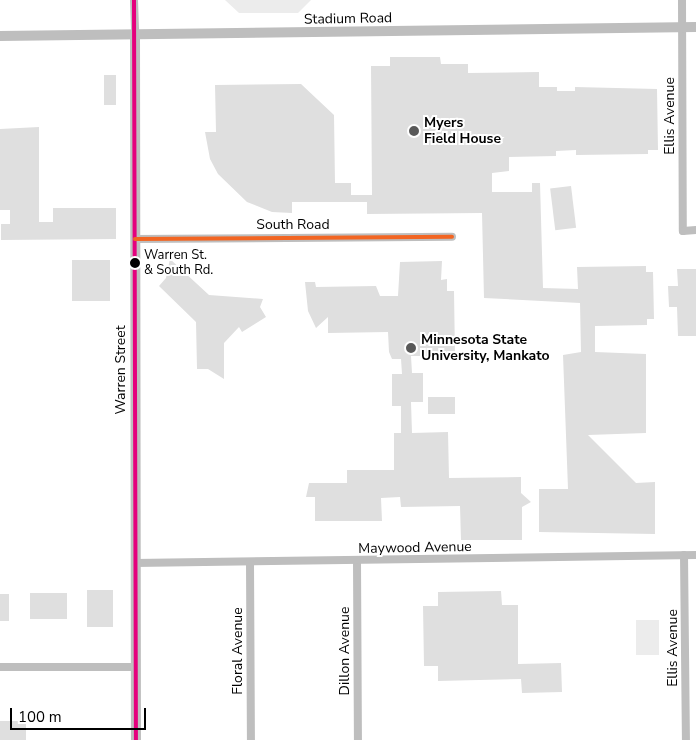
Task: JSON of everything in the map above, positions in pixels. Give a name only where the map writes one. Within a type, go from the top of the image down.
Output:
[{"type":"street","name":"Warren Street","points":[[134,0],[136,36],[136,740]]},
{"type":"street","name":"Ellis Avenue","points":[[682,0],[683,231],[696,230]]},
{"type":"street","name":"Stadium Road","points":[[0,36],[136,36],[696,27]]},
{"type":"street","name":"South Road","points":[[135,239],[452,237]]},
{"type":"street","name":"Ellis Avenue","points":[[684,555],[686,740]]},
{"type":"street","name":"Maywood Avenue","points":[[135,563],[250,563],[696,555]]},
{"type":"street","name":"Dillon Avenue","points":[[356,561],[358,740]]},
{"type":"street","name":"Floral Avenue","points":[[250,563],[251,740]]},
{"type":"street","points":[[0,667],[136,667]]},
{"type":"shaded area","points":[[225,0],[311,0],[298,13],[239,13]]},
{"type":"shaded area","points":[[636,620],[659,620],[659,655],[636,655]]},
{"type":"building","points":[[390,57],[440,57],[441,64],[468,64],[468,73],[539,72],[539,87],[557,87],[557,91],[575,91],[575,87],[657,89],[658,150],[648,150],[648,154],[576,155],[576,150],[556,151],[556,156],[509,157],[509,171],[492,173],[492,192],[532,192],[532,183],[540,183],[543,288],[578,289],[577,267],[646,266],[646,272],[653,272],[654,319],[647,319],[647,325],[595,326],[595,352],[646,354],[646,433],[588,435],[636,483],[655,482],[655,534],[539,532],[539,489],[568,489],[563,355],[581,352],[580,303],[484,298],[482,213],[367,214],[367,202],[292,202],[292,213],[272,212],[247,202],[218,174],[210,159],[205,132],[216,132],[215,85],[301,84],[334,115],[335,183],[351,183],[351,195],[372,195],[371,66],[390,66]]},
{"type":"building","points":[[104,75],[116,75],[116,105],[104,105]]},
{"type":"building","points":[[39,127],[39,222],[53,222],[53,208],[116,208],[116,239],[1,240],[1,224],[10,224],[10,210],[0,210],[0,129]]},
{"type":"building","points":[[571,186],[576,228],[555,230],[550,189]]},
{"type":"building","points":[[170,259],[209,295],[263,299],[260,307],[266,317],[242,332],[239,327],[224,343],[224,379],[208,369],[197,369],[196,322],[159,286],[166,278]]},
{"type":"building","points":[[72,260],[110,260],[110,301],[72,301]]},
{"type":"building","points":[[442,261],[441,280],[447,279],[447,291],[454,291],[455,356],[411,356],[412,373],[423,373],[423,402],[411,402],[412,433],[448,432],[449,478],[521,477],[521,493],[531,502],[522,507],[522,540],[461,540],[460,506],[401,507],[400,497],[381,498],[382,521],[315,521],[315,497],[306,497],[309,483],[347,483],[347,470],[394,470],[394,433],[401,433],[401,406],[392,406],[392,374],[402,374],[401,359],[392,359],[389,352],[388,332],[328,333],[328,317],[316,328],[308,311],[305,282],[315,282],[316,287],[376,286],[380,296],[398,296],[400,262]]},
{"type":"building","points":[[677,269],[696,269],[696,336],[678,336],[677,307],[669,307],[668,286],[678,286]]},
{"type":"building","points":[[428,397],[455,397],[455,414],[428,414]]},
{"type":"building","points":[[87,590],[113,590],[113,627],[87,627]]},
{"type":"building","points":[[501,591],[502,605],[518,605],[518,664],[561,663],[562,692],[522,693],[521,679],[438,681],[438,666],[424,666],[423,606],[438,606],[438,592]]},
{"type":"building","points":[[30,593],[67,593],[67,619],[30,619]]},
{"type":"building","points":[[0,594],[9,594],[9,621],[0,621]]},
{"type":"building","points":[[0,721],[26,721],[26,740],[0,740]]},
{"type":"transit line","points":[[134,0],[136,740]]},
{"type":"transit line","points":[[135,239],[452,237]]},
{"type":"place","name":"Myers Field House","points":[[414,131]]},
{"type":"place","name":"Warren St. & South Rd.","points":[[135,263]]},
{"type":"place","name":"Minnesota State University, Mankato","points":[[411,348]]}]
